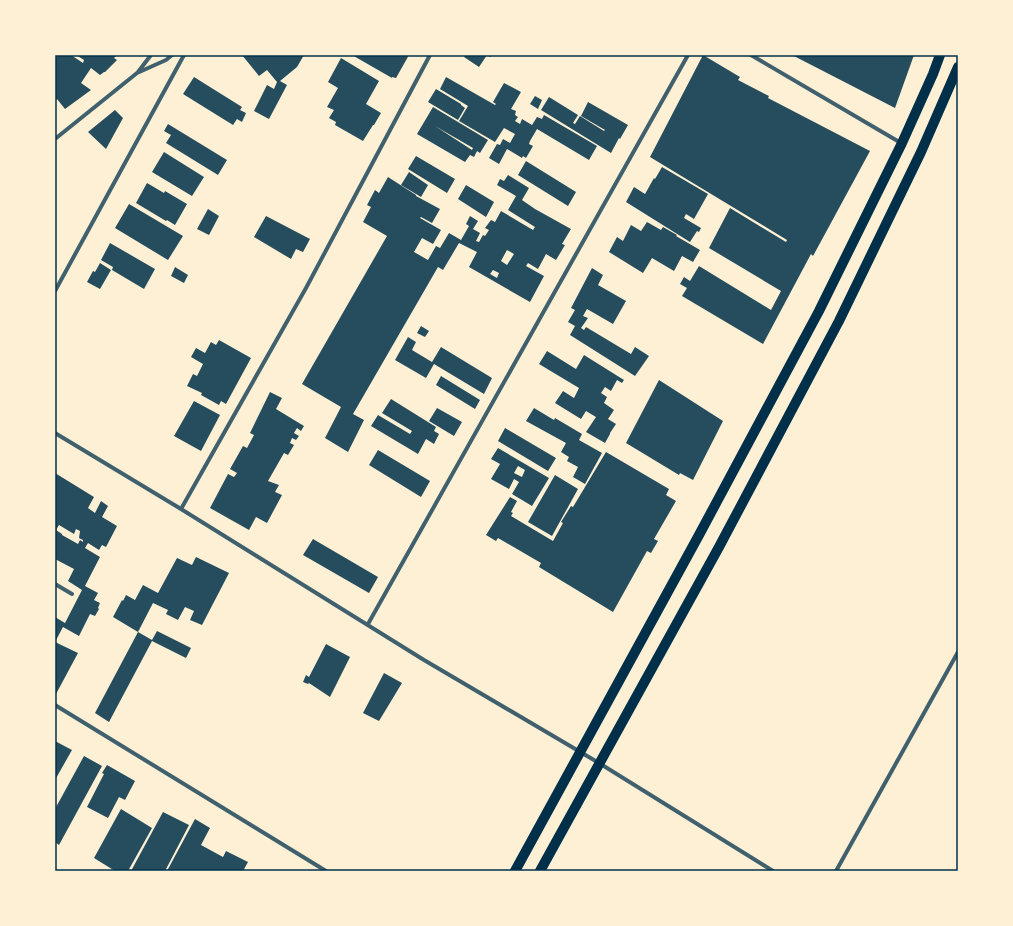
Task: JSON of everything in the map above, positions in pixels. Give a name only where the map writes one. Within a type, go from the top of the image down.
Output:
[{"type":"main road","points":[[515,871],[581,753],[819,311],[902,143],[940,55]]},
{"type":"main road","points":[[540,871],[719,547],[839,321],[921,152],[958,67]]},
{"type":"street","points":[[55,139],[137,73],[151,55]]},
{"type":"street","points":[[137,73],[166,60],[172,55]]},
{"type":"street","points":[[55,291],[184,55]]},
{"type":"street","points":[[181,509],[306,288],[430,55]]},
{"type":"street","points":[[368,624],[688,55]]},
{"type":"street","points":[[751,55],[902,143]]},
{"type":"street","points":[[55,433],[368,624],[424,660],[599,763],[774,871]]},
{"type":"street","points":[[55,584],[72,594]]},
{"type":"street","points":[[836,871],[958,652]]},
{"type":"street","points":[[55,705],[326,871]]},
{"type":"building","points":[[55,55],[71,55],[83,63],[84,60],[76,55],[117,55],[114,58],[117,60],[100,75],[91,68],[81,83],[91,90],[65,109],[57,99],[55,101]]},
{"type":"building","points":[[242,55],[304,55],[297,67],[280,81],[287,85],[269,119],[254,111],[267,85],[274,89],[277,82],[267,70],[259,76]]},
{"type":"building","points":[[352,55],[409,55],[396,78],[392,78]]},
{"type":"building","points":[[466,55],[487,55],[479,67],[464,57]]},
{"type":"building","points":[[703,55],[740,77],[738,80],[769,96],[768,98],[870,151],[813,256],[811,254],[763,344],[682,296],[687,288],[680,284],[684,277],[690,281],[699,266],[771,310],[781,291],[709,248],[730,208],[786,242],[787,240],[650,157]]},
{"type":"building","points":[[792,55],[914,55],[895,108]]},
{"type":"building","points":[[341,58],[379,81],[366,104],[381,113],[363,141],[335,125],[336,122],[329,118],[334,110],[327,107],[338,88],[328,82]]},
{"type":"building","points":[[194,77],[242,107],[240,110],[246,113],[242,122],[237,119],[233,125],[183,94]]},
{"type":"building","points":[[446,77],[495,105],[496,104],[493,102],[504,83],[521,92],[511,109],[516,111],[515,115],[518,117],[515,121],[520,124],[522,119],[532,125],[537,117],[542,119],[544,115],[597,146],[589,160],[537,129],[529,144],[533,146],[526,158],[523,156],[522,158],[507,149],[499,164],[489,158],[497,144],[500,145],[503,139],[510,143],[515,134],[504,128],[495,142],[459,121],[468,106],[440,89]]},
{"type":"building","points":[[436,89],[465,108],[458,120],[428,102]]},
{"type":"building","points":[[535,96],[542,100],[538,109],[530,104]]},
{"type":"building","points":[[549,97],[578,115],[573,123],[575,124],[580,116],[604,131],[605,130],[581,116],[588,102],[628,125],[611,153],[541,110]]},
{"type":"building","points":[[433,107],[488,140],[480,153],[477,151],[474,157],[470,155],[465,162],[417,134]],"holes":[[[435,126],[473,148],[472,150]]]},
{"type":"building","points":[[115,110],[123,118],[106,149],[88,132]]},
{"type":"building","points":[[168,124],[227,160],[218,175],[166,143],[171,135],[164,131]]},
{"type":"building","points":[[164,152],[204,177],[192,196],[152,172]]},
{"type":"building","points":[[416,156],[455,179],[447,193],[408,169]]},
{"type":"building","points":[[526,161],[576,192],[568,206],[518,175]]},
{"type":"building","points":[[662,167],[708,194],[694,219],[686,214],[684,218],[701,228],[699,232],[697,231],[690,242],[626,202],[634,187],[645,194]]},
{"type":"building","points":[[409,172],[428,185],[421,197],[401,185]]},
{"type":"building","points":[[508,175],[529,188],[522,200],[571,229],[562,244],[565,245],[556,260],[546,254],[538,269],[528,263],[526,266],[544,276],[530,302],[469,267],[477,252],[459,243],[443,270],[438,267],[353,414],[364,420],[348,452],[325,438],[341,407],[302,384],[387,236],[363,222],[371,207],[367,205],[375,190],[379,193],[388,177],[416,196],[440,209],[432,223],[421,217],[420,218],[441,230],[433,244],[422,238],[414,252],[428,260],[436,246],[440,248],[449,233],[461,240],[469,226],[466,224],[470,216],[478,221],[473,229],[480,233],[476,241],[479,242],[483,235],[485,236],[489,230],[485,228],[491,220],[495,222],[501,211],[533,230],[535,227],[508,210],[516,196],[497,185],[500,179],[504,181]],"holes":[[[507,250],[514,254],[507,265],[501,261]],[[493,270],[499,273],[497,278],[490,274]]]},
{"type":"building","points":[[147,183],[164,193],[165,191],[187,204],[175,225],[136,203]]},
{"type":"building","points":[[466,185],[494,202],[486,217],[458,199]]},
{"type":"building","points":[[129,204],[183,236],[168,260],[115,228]]},
{"type":"building","points":[[208,209],[219,216],[209,235],[197,229]]},
{"type":"building","points":[[266,216],[310,239],[303,252],[296,249],[291,259],[254,237]]},
{"type":"building","points":[[647,222],[661,230],[663,227],[700,250],[693,262],[682,256],[674,271],[652,258],[643,273],[609,252],[617,237],[623,241],[631,225],[641,231]]},
{"type":"building","points":[[110,243],[155,269],[144,289],[112,270],[113,267],[101,260]]},
{"type":"building","points":[[100,263],[111,270],[100,289],[87,282],[93,271],[95,272]]},
{"type":"building","points":[[175,267],[188,275],[184,283],[171,276]]},
{"type":"building","points":[[592,268],[603,275],[598,285],[626,301],[613,324],[587,309],[583,316],[588,318],[581,328],[584,330],[586,327],[631,354],[635,347],[649,356],[635,376],[570,335],[575,326],[568,322],[575,310],[571,308]]},
{"type":"building","points":[[421,326],[429,331],[425,337],[417,333]]},
{"type":"building","points":[[408,337],[416,342],[412,350],[432,362],[441,347],[492,378],[484,394],[434,364],[426,378],[395,360]]},
{"type":"building","points":[[219,340],[251,358],[226,404],[221,401],[219,405],[201,395],[202,393],[187,386],[193,374],[197,376],[203,364],[191,357],[196,348],[205,353],[211,342],[216,345]]},
{"type":"building","points":[[547,351],[576,369],[584,355],[624,380],[622,383],[617,380],[611,391],[605,387],[601,393],[607,397],[604,403],[614,410],[608,419],[616,424],[605,443],[586,432],[596,417],[586,411],[581,419],[555,403],[563,391],[574,398],[579,388],[539,364]]},
{"type":"building","points":[[441,376],[480,400],[475,409],[436,385]]},
{"type":"building","points":[[659,380],[723,421],[693,480],[680,473],[679,475],[626,443]]},
{"type":"building","points":[[270,392],[282,398],[276,409],[304,426],[301,431],[297,428],[294,433],[299,436],[296,440],[292,438],[290,443],[294,445],[288,455],[284,453],[268,481],[279,485],[275,492],[282,495],[267,523],[256,517],[249,530],[210,508],[228,474],[234,477],[237,473],[230,469],[243,446],[247,448],[254,435],[250,433]]},
{"type":"building","points":[[391,399],[436,427],[434,431],[439,434],[434,444],[426,439],[418,454],[371,426],[378,415],[410,434],[412,431],[382,413]]},
{"type":"building","points":[[194,401],[220,415],[201,451],[174,436]]},
{"type":"building","points":[[437,408],[462,422],[454,436],[429,421]]},
{"type":"building","points":[[534,408],[554,420],[555,418],[582,434],[579,440],[602,453],[585,484],[573,477],[578,467],[567,461],[569,457],[561,452],[566,443],[526,421]]},
{"type":"building","points":[[505,428],[556,458],[548,471],[498,441]]},
{"type":"building","points":[[498,448],[549,478],[532,506],[512,494],[519,482],[514,479],[509,489],[491,479],[500,464],[491,459]],"holes":[[[518,466],[525,470],[522,477],[514,473]]]},
{"type":"building","points":[[378,450],[430,481],[421,497],[369,465]]},
{"type":"building","points":[[606,452],[669,489],[666,495],[676,501],[654,539],[658,541],[651,553],[647,551],[613,612],[539,567],[541,563],[498,538],[496,541],[486,535],[510,497],[517,501],[511,512],[513,513],[511,516],[553,541],[563,523],[561,522],[571,506],[573,507]]},
{"type":"building","points":[[55,473],[94,497],[88,508],[95,513],[101,501],[108,506],[102,517],[117,526],[106,547],[102,545],[99,550],[88,543],[85,548],[100,557],[85,586],[98,593],[94,600],[100,603],[99,609],[95,616],[90,614],[79,636],[63,627],[55,642],[55,617],[65,623],[82,590],[68,581],[74,569],[55,559]],"holes":[[[59,525],[74,534],[76,529],[80,531],[79,538],[83,540],[83,542],[80,540],[78,544],[56,530]]]},
{"type":"building","points":[[555,475],[578,489],[552,536],[528,522]]},
{"type":"building","points":[[313,539],[378,577],[369,593],[303,555]]},
{"type":"building","points":[[196,557],[229,573],[202,625],[190,620],[194,611],[185,607],[178,620],[166,614],[168,610],[153,603],[138,632],[113,617],[126,595],[135,600],[143,585],[158,593],[177,558],[192,565]]},
{"type":"building","points":[[157,631],[191,648],[186,658],[152,641],[109,722],[95,713],[138,632],[152,640]]},
{"type":"building","points":[[55,642],[78,653],[56,694]]},
{"type":"building","points":[[326,644],[350,657],[330,697],[309,683],[303,682],[306,675],[309,677]]},
{"type":"building","points":[[384,673],[402,683],[379,721],[363,713]]},
{"type":"building","points":[[55,741],[72,750],[55,780]]},
{"type":"building","points":[[84,756],[102,766],[59,845],[55,842],[55,809]]},
{"type":"building","points":[[107,765],[135,781],[125,800],[119,797],[108,818],[87,807]]},
{"type":"building","points":[[121,809],[152,828],[128,871],[115,871],[94,858]]},
{"type":"building","points":[[163,812],[189,825],[165,871],[131,871]]},
{"type":"building","points":[[195,819],[210,828],[201,845],[223,857],[226,851],[248,862],[243,871],[167,871]]}]
